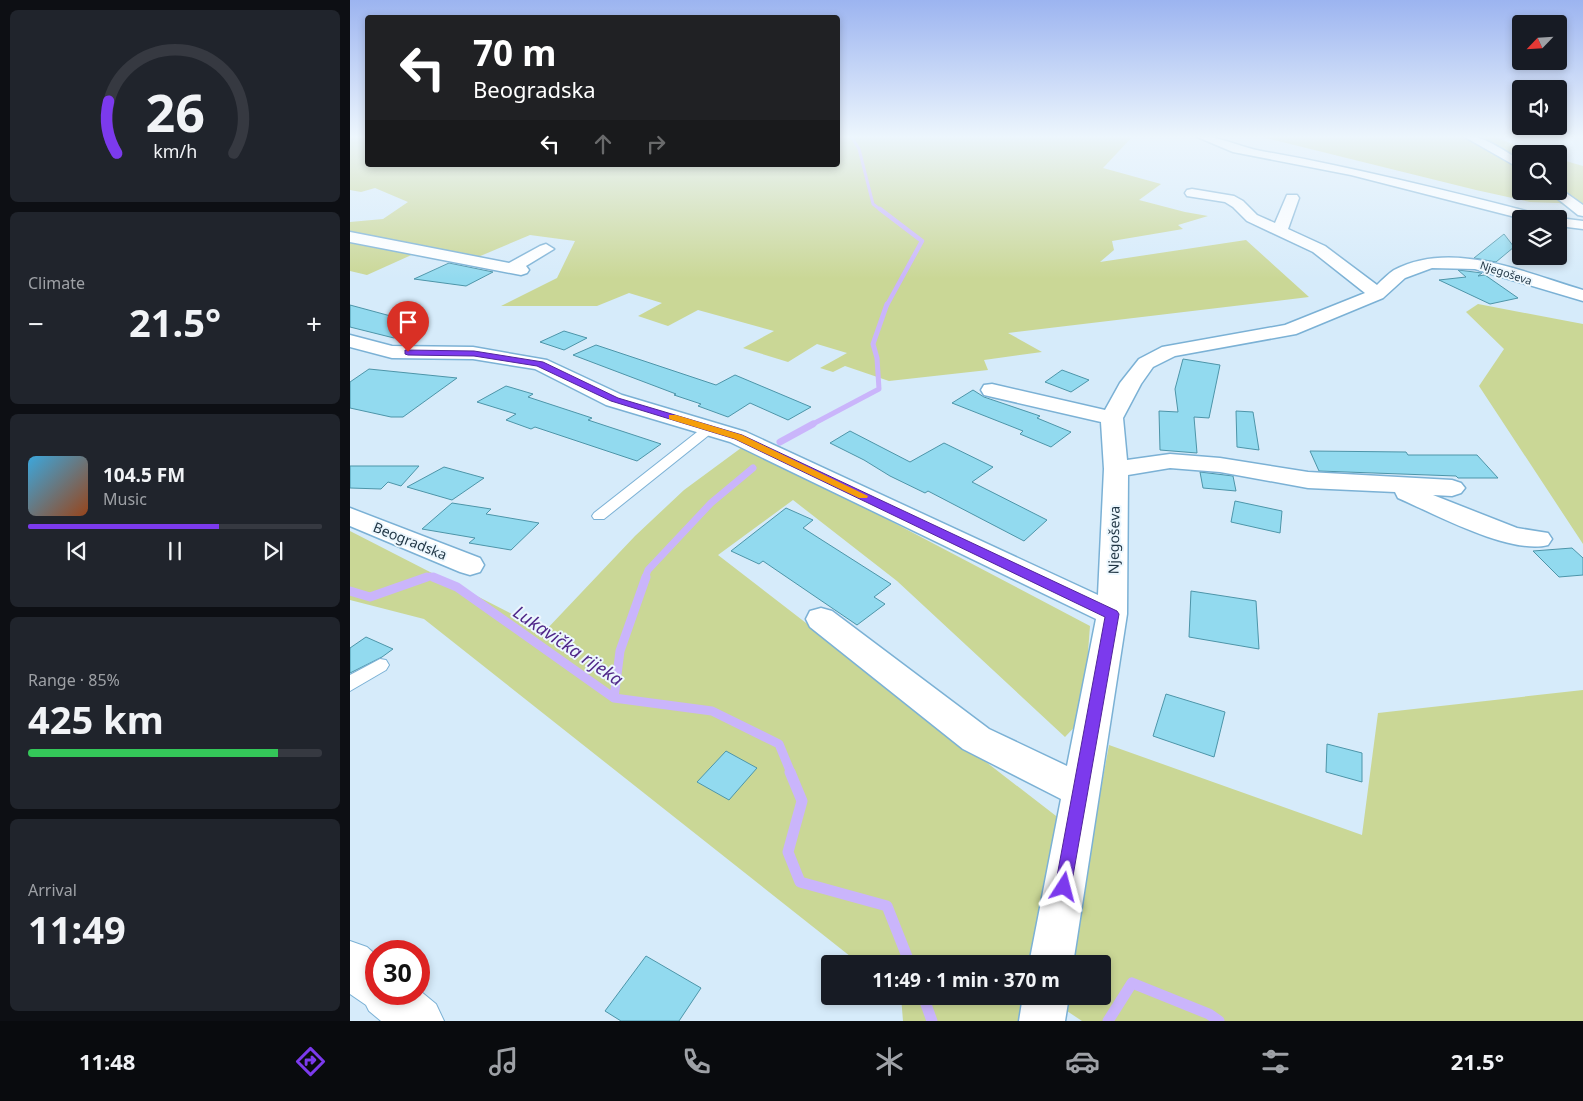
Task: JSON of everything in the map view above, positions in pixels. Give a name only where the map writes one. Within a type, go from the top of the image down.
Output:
[{"type":"main road","points":[[350,964],[365,977]]},
{"type":"main road","points":[[399,1005],[419,1021]]},
{"type":"street","points":[[1404,184],[1512,212]]},
{"type":"street","points":[[1192,194],[1229,199],[1238,204],[1252,218],[1319,250],[1377,294]]},
{"type":"street","points":[[1280,230],[1292,198]]},
{"type":"street","points":[[1566,200],[1583,212]]},
{"type":"street","points":[[1567,223],[1583,225]]},
{"type":"street","points":[[350,237],[516,269],[546,249]]},
{"type":"street","name":"Njegoševa","points":[[1052,955],[1112,614],[1116,469],[1112,418],[1131,383],[1146,363],[1169,351],[1289,330],[1377,294],[1399,274],[1430,263],[1476,264],[1501,270],[1554,289],[1583,296]]},
{"type":"street","points":[[1501,270],[1501,285],[1508,292]]},
{"type":"street","points":[[350,341],[392,352],[474,353],[540,364],[614,400],[738,437],[1112,614]]},
{"type":"street","points":[[992,390],[1112,418]]},
{"type":"street","points":[[1116,469],[1170,462],[1220,465],[1308,480],[1452,488]]},
{"type":"street","points":[[1388,485],[1512,536],[1538,539]]},
{"type":"street","name":"Beogradska","points":[[350,516],[470,566]]},
{"type":"street","points":[[821,619],[976,739],[1080,790]]},
{"type":"street","points":[[1042,1021],[1045,1005]]},
{"type":"lane","points":[[600,516],[710,428]]},
{"type":"lane","points":[[350,684],[380,664]]},
{"type":"green space","points":[[350,184],[1160,184],[1139,200],[1208,216],[1178,225],[1183,229],[1112,241],[1114,250],[1100,262],[1246,240],[1309,297],[1008,333],[1042,352],[984,360],[988,370],[889,381],[845,366],[833,372],[820,368],[847,353],[817,344],[788,362],[743,348],[774,331],[698,310],[668,326],[638,316],[662,303],[629,293],[597,306],[501,306],[557,278],[575,241],[530,235],[478,257],[427,248],[367,275],[350,271],[350,222],[383,219],[408,202],[375,188],[361,192],[350,190]]},
{"type":"green space","points":[[1450,184],[1512,184],[1512,198],[1476,190]]},
{"type":"green space","points":[[1567,184],[1583,184],[1583,211],[1559,203],[1521,200],[1567,200]]},
{"type":"green space","points":[[1478,304],[1583,324],[1583,544],[1479,386],[1504,349],[1466,312]]},
{"type":"green space","points":[[741,448],[805,476],[1090,626],[1083,718],[1065,737],[897,581],[793,500],[718,555],[1091,843],[1109,745],[1362,835],[1378,713],[1583,690],[1583,1021],[1082,1021],[1064,1009],[1062,1021],[903,1021],[902,1005],[1111,1005],[1111,955],[849,955],[424,619],[350,600],[350,531],[545,631],[635,536],[684,490]]},
{"type":"building","points":[[1504,234],[1512,244],[1512,249],[1496,262],[1474,258]]},
{"type":"building","points":[[449,263],[493,272],[466,286],[414,279]]},
{"type":"building","points":[[1458,270],[1482,273],[1478,276],[1485,275],[1518,298],[1490,304],[1439,280],[1466,277]]},
{"type":"building","points":[[350,305],[424,325],[394,338],[350,327]]},
{"type":"building","points":[[564,331],[587,338],[564,350],[540,342]]},
{"type":"building","points":[[596,345],[716,385],[735,375],[811,407],[788,420],[750,403],[728,417],[698,406],[701,404],[674,395],[676,394],[573,355]]},
{"type":"building","points":[[1183,359],[1220,365],[1209,418],[1194,417],[1197,453],[1160,450],[1159,411],[1178,412],[1175,389]]},
{"type":"building","points":[[369,369],[457,378],[403,417],[391,417],[350,408],[350,382]]},
{"type":"building","points":[[1062,370],[1089,380],[1071,392],[1045,382]]},
{"type":"building","points":[[506,386],[533,394],[528,397],[592,418],[588,420],[661,444],[637,461],[535,427],[531,429],[506,420],[516,414],[477,402]]},
{"type":"building","points":[[973,390],[984,397],[1040,416],[1037,418],[1071,432],[1051,447],[1020,434],[1023,431],[952,403]]},
{"type":"building","points":[[1236,411],[1253,412],[1259,450],[1237,447]]},
{"type":"building","points":[[850,431],[910,462],[944,443],[993,467],[972,482],[1047,520],[1024,541],[928,491],[925,493],[890,476],[830,443]]},
{"type":"building","points":[[1310,451],[1406,452],[1408,455],[1477,455],[1498,478],[1458,478],[1456,476],[1319,471]]},
{"type":"building","points":[[350,466],[419,466],[401,486],[388,482],[381,489],[350,488]]},
{"type":"building","points":[[444,467],[484,478],[452,500],[407,487]]},
{"type":"building","points":[[1200,472],[1233,476],[1236,491],[1203,488]]},
{"type":"building","points":[[1235,501],[1282,511],[1280,533],[1231,522]]},
{"type":"building","points":[[452,503],[491,509],[486,514],[539,523],[511,550],[469,543],[475,538],[422,529]]},
{"type":"building","points":[[786,508],[813,520],[803,528],[891,584],[874,597],[885,604],[857,625],[763,561],[759,564],[731,551]]},
{"type":"building","points":[[1572,548],[1583,558],[1583,575],[1559,577],[1533,551]]},
{"type":"building","points":[[1191,591],[1256,601],[1259,649],[1189,637]]},
{"type":"building","points":[[366,637],[393,649],[382,657],[350,673],[350,648]]},
{"type":"building","points":[[1166,694],[1225,712],[1214,757],[1153,736]]},
{"type":"building","points":[[1327,744],[1362,753],[1362,782],[1326,772]]},
{"type":"building","points":[[726,751],[757,768],[729,800],[697,782]]},
{"type":"building","points":[[646,956],[701,988],[679,1021],[621,1021],[605,1011]]},
{"type":"waterway","points":[[868,184],[873,204],[882,211]]},
{"type":"waterway","points":[[880,209],[922,241],[887,305]]},
{"type":"waterway","points":[[811,425],[879,389],[877,358],[873,344],[887,304]]},
{"type":"waterway","points":[[780,442],[813,424]]},
{"type":"waterway","points":[[645,578],[648,570],[711,503],[753,468]]},
{"type":"waterway","name":"Lukavička rijeka","points":[[350,591],[370,597],[427,577]]},
{"type":"waterway","name":"Lukavička rijeka","points":[[423,578],[433,577]]},
{"type":"waterway","name":"Lukavička rijeka","points":[[433,577],[457,587],[614,698]]},
{"type":"waterway","points":[[614,698],[620,651],[646,577]]},
{"type":"waterway","name":"Lukavička rijeka","points":[[614,698],[712,711],[779,744],[791,773]]},
{"type":"waterway","name":"Lukavička rijeka","points":[[790,772],[802,801],[788,852],[800,882],[887,906],[906,955]]},
{"type":"waterway","name":"Lukavička rijeka","points":[[1108,1021],[1132,983],[1209,1014],[1219,1021]]},
{"type":"waterway","name":"Lukavička rijeka","points":[[926,1005],[932,1021]]},
{"type":"slow traffic","points":[[672,417],[738,437],[863,496]]},
{"type":"route","points":[[408,352],[474,353],[540,364],[614,400],[738,437],[1112,614],[1064,887]]}]
